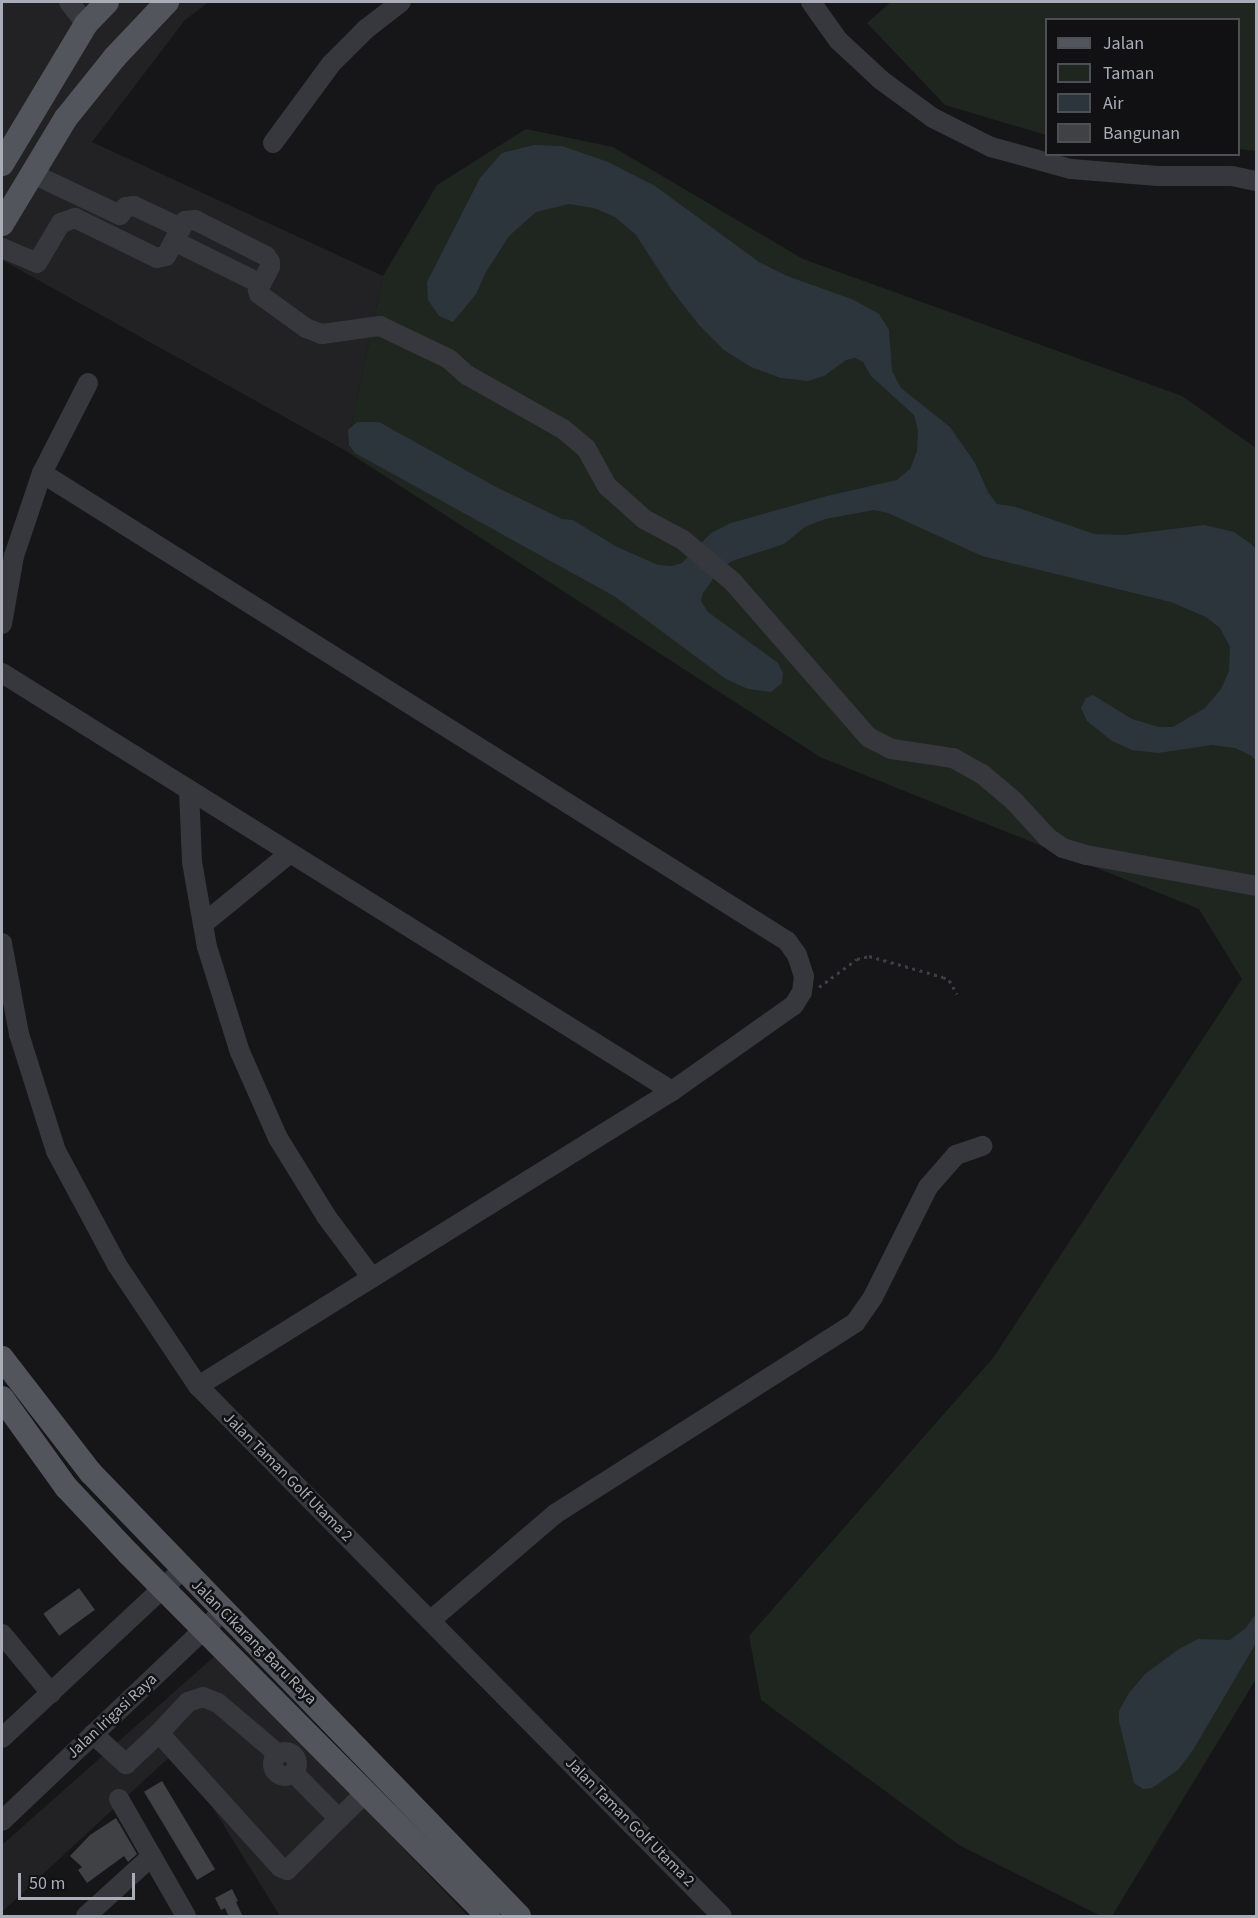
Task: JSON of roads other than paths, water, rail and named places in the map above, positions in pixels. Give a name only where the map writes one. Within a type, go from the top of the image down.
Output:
[{"type":"main road","points":[[8,212],[16,172],[4,154],[86,24],[107,2]]},
{"type":"main road","points":[[8,212],[66,118],[115,57],[167,2]]},
{"type":"main road","name":"Jalan Cikarang Baru Raya","points":[[2,1358],[91,1473],[153,1540],[519,1917]]},
{"type":"main road","name":"Jalan Cikarang Baru Raya","points":[[2,1398],[66,1487],[129,1554],[488,1917]]},
{"type":"main road","points":[[129,1554],[144,1551],[153,1540]]},
{"type":"street","points":[[69,2],[86,24]]},
{"type":"street","points":[[273,143],[331,64],[366,29],[401,2]]},
{"type":"street","points":[[811,2],[838,40],[881,80],[933,118],[991,147],[1071,169],[1158,176],[1232,176],[1257,181]]},
{"type":"street","points":[[32,173],[120,215]]},
{"type":"street","points":[[110,234],[126,207],[134,206],[177,235],[261,284]]},
{"type":"street","points":[[2,248],[37,263],[61,223],[68,218],[75,218],[157,258],[166,256],[185,221],[195,220],[266,256],[270,267],[258,290],[259,294],[306,328],[322,334],[380,326],[449,359],[467,375],[563,429],[586,448],[607,486],[644,519],[683,540],[733,582],[868,737],[892,749],[953,758],[982,774],[1014,801],[1047,837],[1063,848],[1086,855],[1257,886]]},
{"type":"street","points":[[2,624],[14,556],[42,473],[88,383]]},
{"type":"street","points":[[42,473],[787,941],[797,955],[804,976],[802,992],[794,1005],[672,1091],[198,1386]]},
{"type":"street","points":[[2,673],[672,1091]]},
{"type":"street","points":[[189,790],[192,862],[207,947],[240,1052],[278,1138],[326,1216],[372,1278]]},
{"type":"street","points":[[203,924],[290,853]]},
{"type":"street","name":"Jalan Taman Golf Utama 2","points":[[2,943],[19,1034],[56,1151],[117,1265],[198,1386],[722,1917]]},
{"type":"street","points":[[431,1620],[555,1514],[855,1323],[873,1297],[928,1187],[956,1155],[982,1146]]},
{"type":"street","points":[[2,1738],[182,1570]]},
{"type":"street","name":"Jalan Irigasi Raya","points":[[2,1821],[223,1611]]},
{"type":"street","points":[[2,1634],[51,1693]]},
{"type":"street","points":[[93,1734],[126,1764],[188,1702],[203,1697],[218,1703],[278,1754],[290,1752],[295,1756],[298,1762],[294,1773],[338,1818]]},
{"type":"street","points":[[159,1733],[284,1869],[290,1869],[366,1792]]},
{"type":"street","points":[[119,1799],[186,1917]]},
{"type":"street","points":[[86,1917],[152,1856]]},
{"type":"water","points":[[534,145],[562,146],[608,162],[655,186],[759,262],[787,276],[854,300],[879,314],[889,330],[892,371],[901,388],[950,427],[975,463],[988,492],[997,504],[1016,507],[1094,534],[1124,535],[1204,525],[1234,532],[1251,544],[1256,549],[1256,761],[1252,756],[1235,748],[1212,745],[1158,753],[1132,750],[1112,741],[1087,721],[1081,708],[1086,698],[1093,695],[1132,719],[1159,727],[1173,727],[1205,708],[1221,689],[1229,671],[1230,647],[1220,628],[1206,617],[1171,602],[982,556],[888,513],[874,510],[825,519],[805,527],[784,544],[732,561],[720,569],[703,593],[701,601],[708,612],[778,663],[783,673],[782,683],[771,692],[748,689],[726,679],[614,596],[355,453],[349,445],[348,430],[357,422],[379,422],[496,487],[562,519],[573,520],[615,546],[658,565],[672,566],[682,563],[711,533],[731,523],[827,496],[897,480],[910,469],[917,451],[918,430],[914,415],[871,376],[863,362],[855,358],[846,360],[824,376],[808,381],[781,378],[751,367],[724,350],[699,325],[671,289],[636,235],[615,217],[594,208],[569,204],[536,212],[509,236],[486,272],[476,294],[453,322],[439,316],[428,300],[427,282],[480,178],[502,153]]},
{"type":"water","points":[[1256,1613],[1256,1643],[1193,1750],[1178,1770],[1152,1788],[1143,1789],[1134,1783],[1119,1721],[1119,1711],[1129,1693],[1145,1674],[1179,1649],[1198,1639],[1230,1640],[1246,1628]]}]
